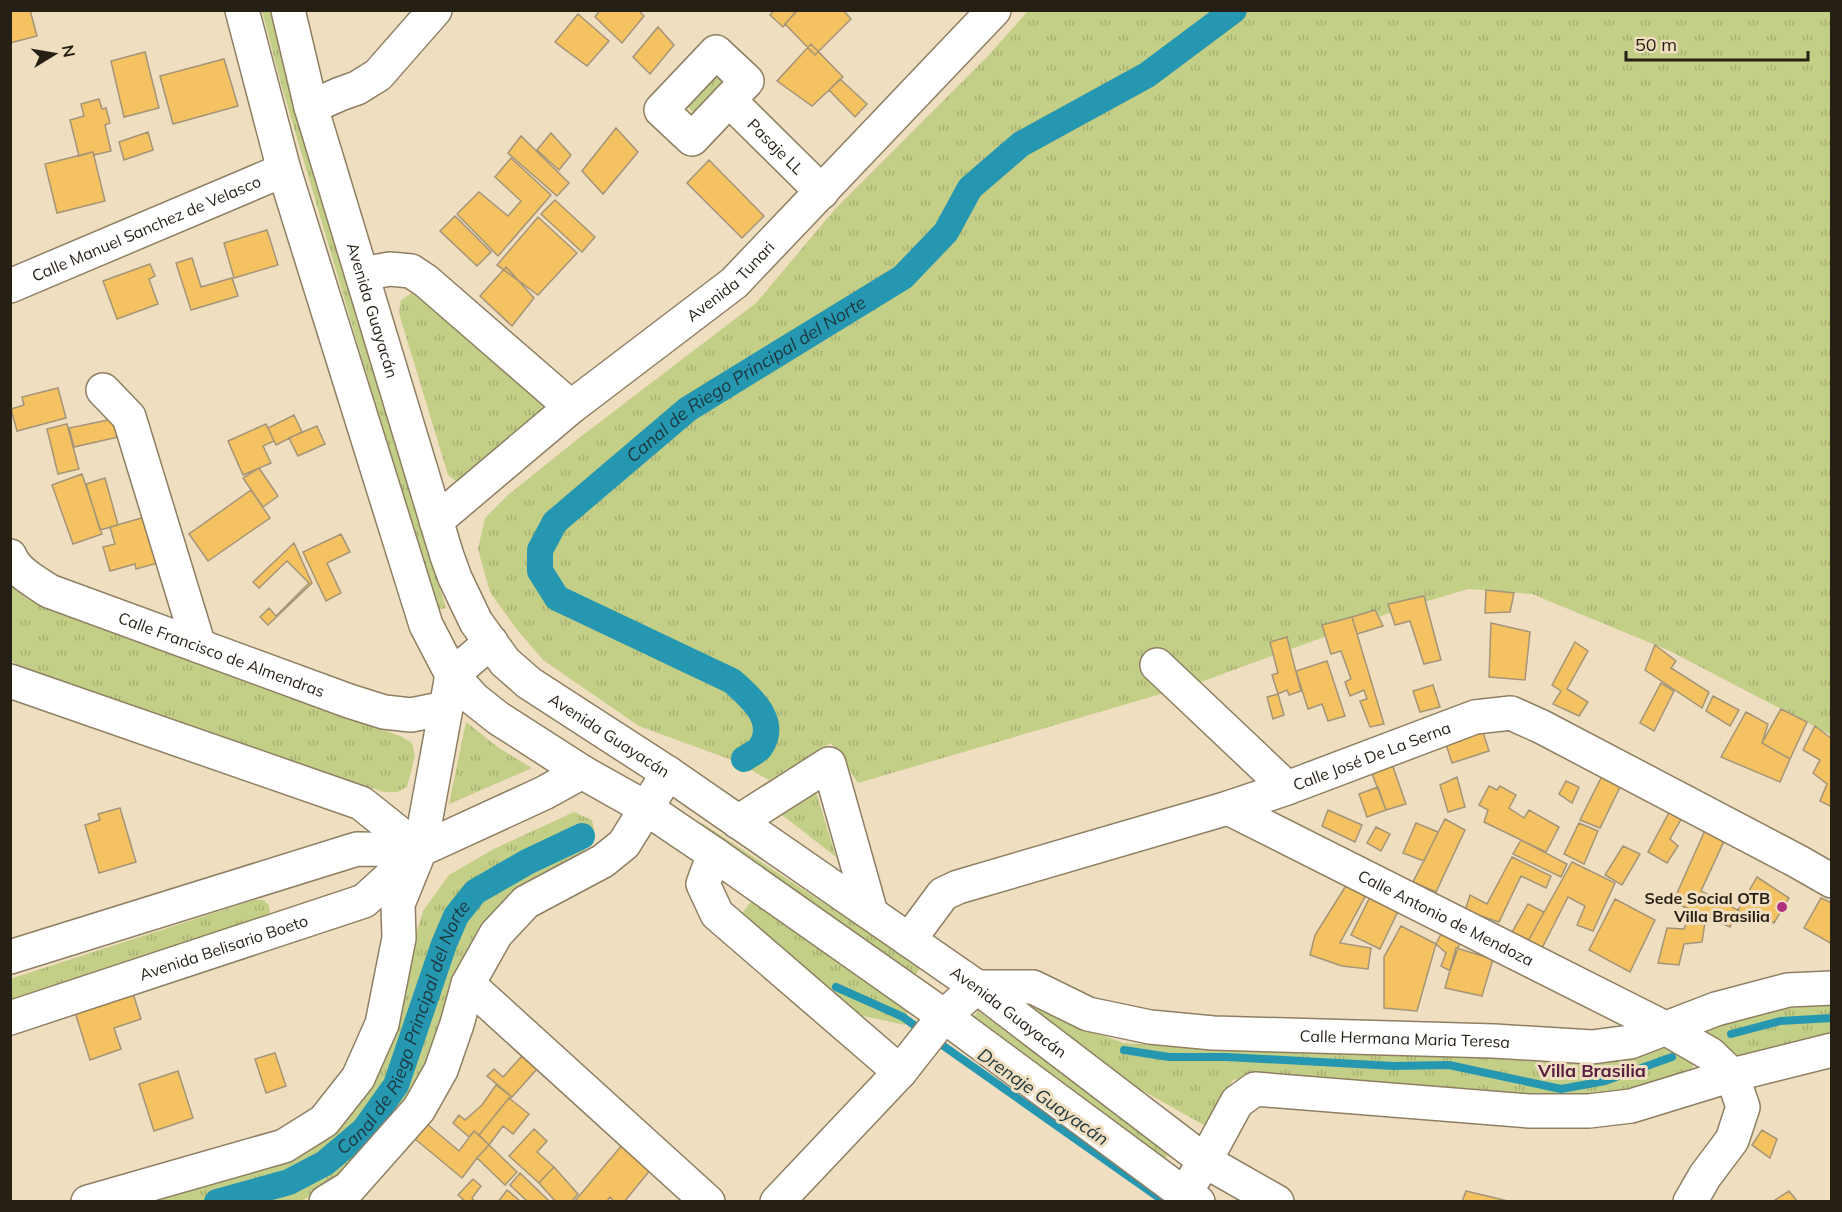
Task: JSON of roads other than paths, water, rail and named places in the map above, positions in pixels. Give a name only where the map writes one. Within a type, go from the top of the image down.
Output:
[{"type":"street","points":[[242,10],[284,170],[426,625],[452,675],[474,699],[498,718],[582,772],[646,808],[714,854],[944,1016],[1191,1198],[1205,1161],[1237,1102],[1255,1089],[1528,1111],[1589,1111],[1631,1106],[1832,1050]]},
{"type":"street","name":"Avenida Guayacán","points":[[288,10],[311,107],[436,521],[455,578],[476,622],[505,662],[529,683],[668,773],[977,987],[1205,1161],[1277,1202]]},
{"type":"street","points":[[311,107],[357,88],[378,75],[435,10]]},
{"type":"street","name":"Avenida Tunari","points":[[436,521],[572,407],[734,283],[994,10]]},
{"type":"street","name":"Pasaje LL","points":[[729,100],[822,192]]},
{"type":"street","name":"Calle Manuel Sanchez de Velasco","points":[[10,286],[284,170]]},
{"type":"street","points":[[362,274],[390,269],[411,271],[572,407]]},
{"type":"street","points":[[103,390],[129,417],[199,645]]},
{"type":"street","name":"Calle Francisco de Almendras","points":[[10,556],[29,578],[49,591],[349,701],[384,712],[411,715],[446,708]]},
{"type":"street","points":[[88,1202],[284,1146],[324,1121],[358,1078],[382,1024],[399,938],[398,904],[420,849],[452,675],[491,642]]},
{"type":"street","points":[[1157,665],[1287,788]]},
{"type":"street","points":[[11,682],[360,803],[420,849]]},
{"type":"street","name":"Calle José De La Serna","points":[[909,940],[943,894],[958,886],[1228,808],[1475,717],[1511,713],[1542,727],[1797,861],[1832,882]]},
{"type":"street","points":[[738,822],[829,764],[871,913]]},
{"type":"street","name":"Avenida Belisario Boeto","points":[[10,1018],[364,901],[420,849],[544,793],[582,772]]},
{"type":"street","points":[[347,1197],[419,1109],[441,1070],[468,984],[496,934],[526,902],[603,861],[624,844],[668,773]]},
{"type":"street","name":"Calle Antonio de Mendoza","points":[[1228,808],[1665,1028],[1710,1054],[1732,1076]]},
{"type":"street","name":"Avenida Belisario Boeto","points":[[10,957],[357,849],[420,849]]},
{"type":"street","points":[[714,854],[703,884],[717,914],[900,1072]]},
{"type":"street","points":[[468,984],[708,1202]]},
{"type":"street","points":[[777,1202],[900,1072],[944,1016],[977,987]]},
{"type":"street","name":"Calle Hermana Maria Teresa","points":[[977,987],[1033,987],[1088,1014],[1150,1027],[1213,1033],[1494,1041],[1592,1047],[1630,1042],[1716,1009],[1788,990],[1832,988]]},
{"type":"street","points":[[1690,1202],[1705,1176],[1732,1140],[1743,1107],[1732,1076]]},
{"type":"waterway","name":"Canal de Riego Principal del Norte","points":[[744,759],[760,748],[765,738],[766,728],[760,710],[732,681],[557,598],[540,571],[540,550],[555,522],[688,409],[903,277],[946,232],[970,188],[1021,144],[1147,75],[1234,10]]},
{"type":"waterway","name":"Canal de Riego Principal del Norte","points":[[217,1202],[289,1182],[325,1163],[364,1130],[396,1085],[444,944],[456,916],[475,892],[527,862],[582,836]]},
{"type":"waterway","points":[[836,987],[903,1017],[922,1031]]},
{"type":"waterway","points":[[1731,1034],[1780,1021],[1832,1018]]},
{"type":"waterway","name":"Drenaje Guayacán","points":[[935,1040],[1165,1202]]},
{"type":"waterway","points":[[1124,1050],[1169,1057],[1226,1057],[1394,1066],[1449,1065],[1561,1089],[1605,1081],[1672,1057]]},
{"type":"place","name":"Sede Social OTB Villa Brasilia","points":[[1782,907]]},
{"type":"district","name":"Villa Brasilia","points":[[1592,1071]]}]
